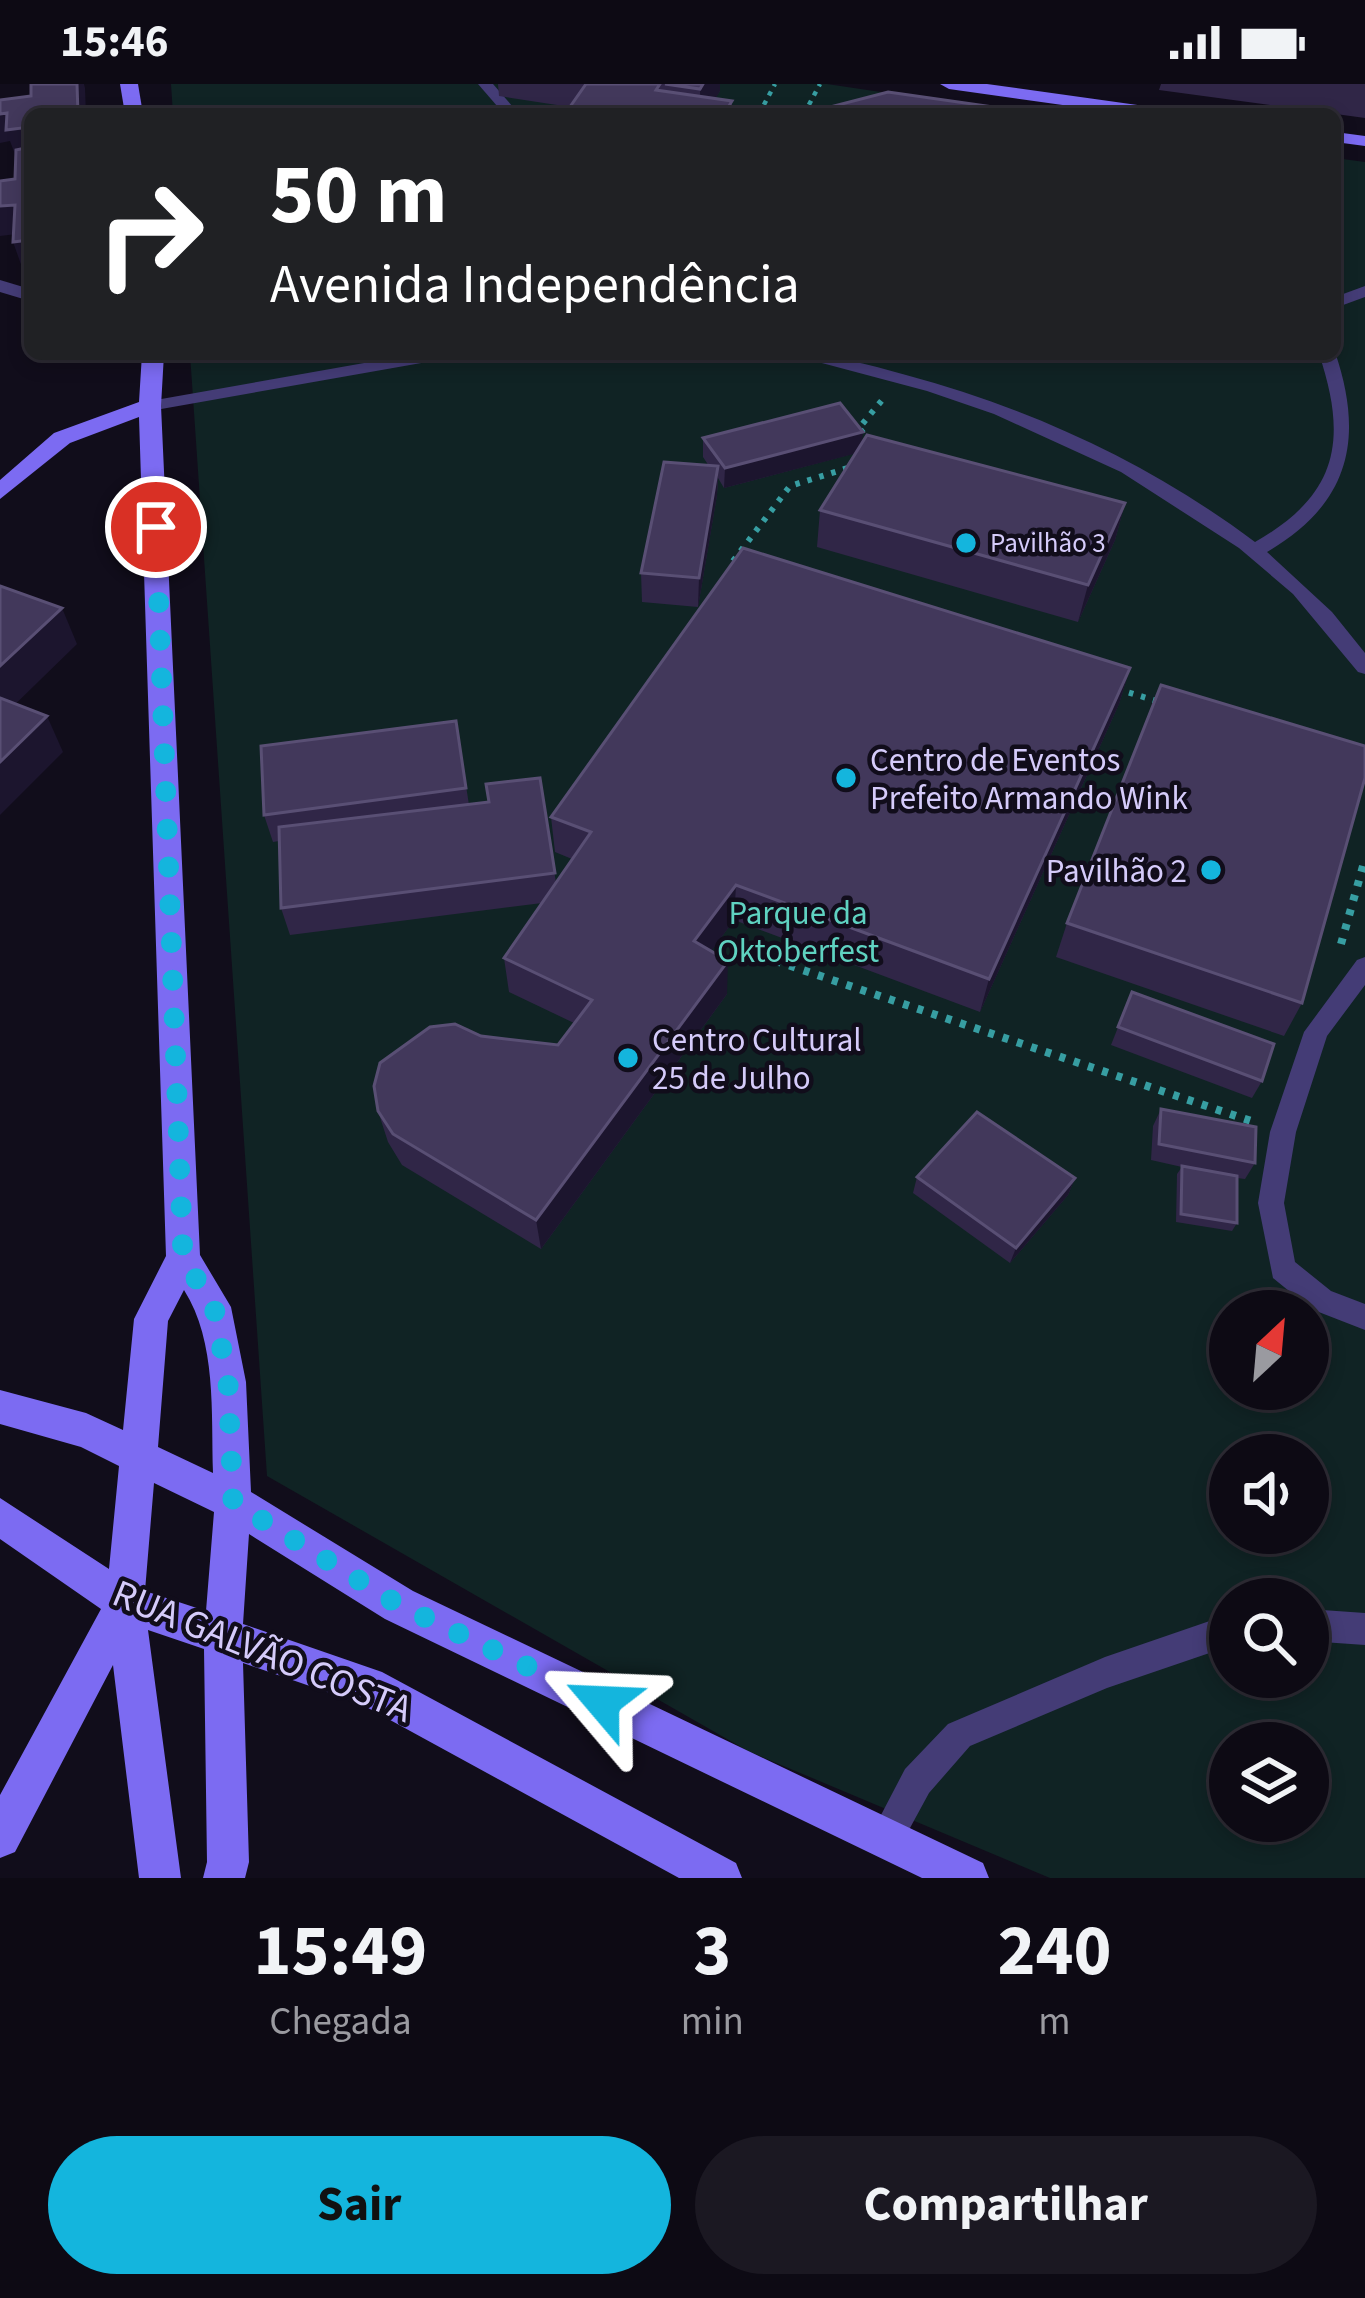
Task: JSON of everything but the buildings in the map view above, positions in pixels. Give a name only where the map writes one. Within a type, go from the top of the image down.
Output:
[{"type":"main road","points":[[950,84],[1123,108]]},
{"type":"main road","points":[[153,360],[150,406],[183,1258],[151,1319],[125,1603],[160,1878]]},
{"type":"main road","points":[[0,492],[62,438],[150,406]]},
{"type":"main road","points":[[183,1258],[214,1307],[228,1382],[233,1502],[223,1637],[228,1862],[224,1878]]},
{"type":"main road","points":[[0,1407],[86,1431],[233,1502],[399,1605],[968,1878]]},
{"type":"main road","name":"RUA GALVÃO COSTA","points":[[0,1517],[125,1603],[368,1686],[721,1878]]},
{"type":"main road","points":[[0,1838],[125,1603]]},
{"type":"lane","points":[[485,84],[507,108]]},
{"type":"lane","points":[[150,406],[410,360]]},
{"type":"lane","points":[[825,360],[918,380],[1096,450],[1185,501],[1254,550],[1305,593],[1365,667]]},
{"type":"lane","points":[[1254,550],[1290,533],[1341,479],[1352,429],[1348,397],[1331,360]]},
{"type":"lane","points":[[1365,967],[1316,1032],[1283,1132],[1271,1203],[1283,1269],[1322,1300],[1365,1317]]},
{"type":"lane","points":[[1329,1627],[1365,1630]]},
{"type":"lane","points":[[886,1838],[917,1781],[959,1735],[1105,1673],[1209,1637]]},
{"type":"path","points":[[882,458],[859,428],[882,400],[918,380]]},
{"type":"path","points":[[752,573],[730,565],[790,486],[863,464]]},
{"type":"path","points":[[1115,688],[1161,702]]},
{"type":"path","points":[[761,956],[1283,1132]]},
{"type":"green space","points":[[171,84],[827,84],[988,108],[173,108]]},
{"type":"green space","name":"Parque da Oktoberfest","points":[[1341,159],[1365,162],[1365,1878],[1050,1878],[748,1751],[267,1476],[190,360],[1341,360]]},
{"type":"place","name":"Pavilhão 3","points":[[966,543]]},
{"type":"place","name":"Centro de Eventos Prefeito Armando Wink","points":[[846,778]]},
{"type":"place","name":"Pavilhão 2","points":[[1211,870]]},
{"type":"place","name":"Centro Cultural 25 de Julho","points":[[628,1058]]},
{"type":"route","points":[[156,527],[183,1258],[214,1307],[228,1382],[233,1502],[399,1605],[602,1702]]}]
